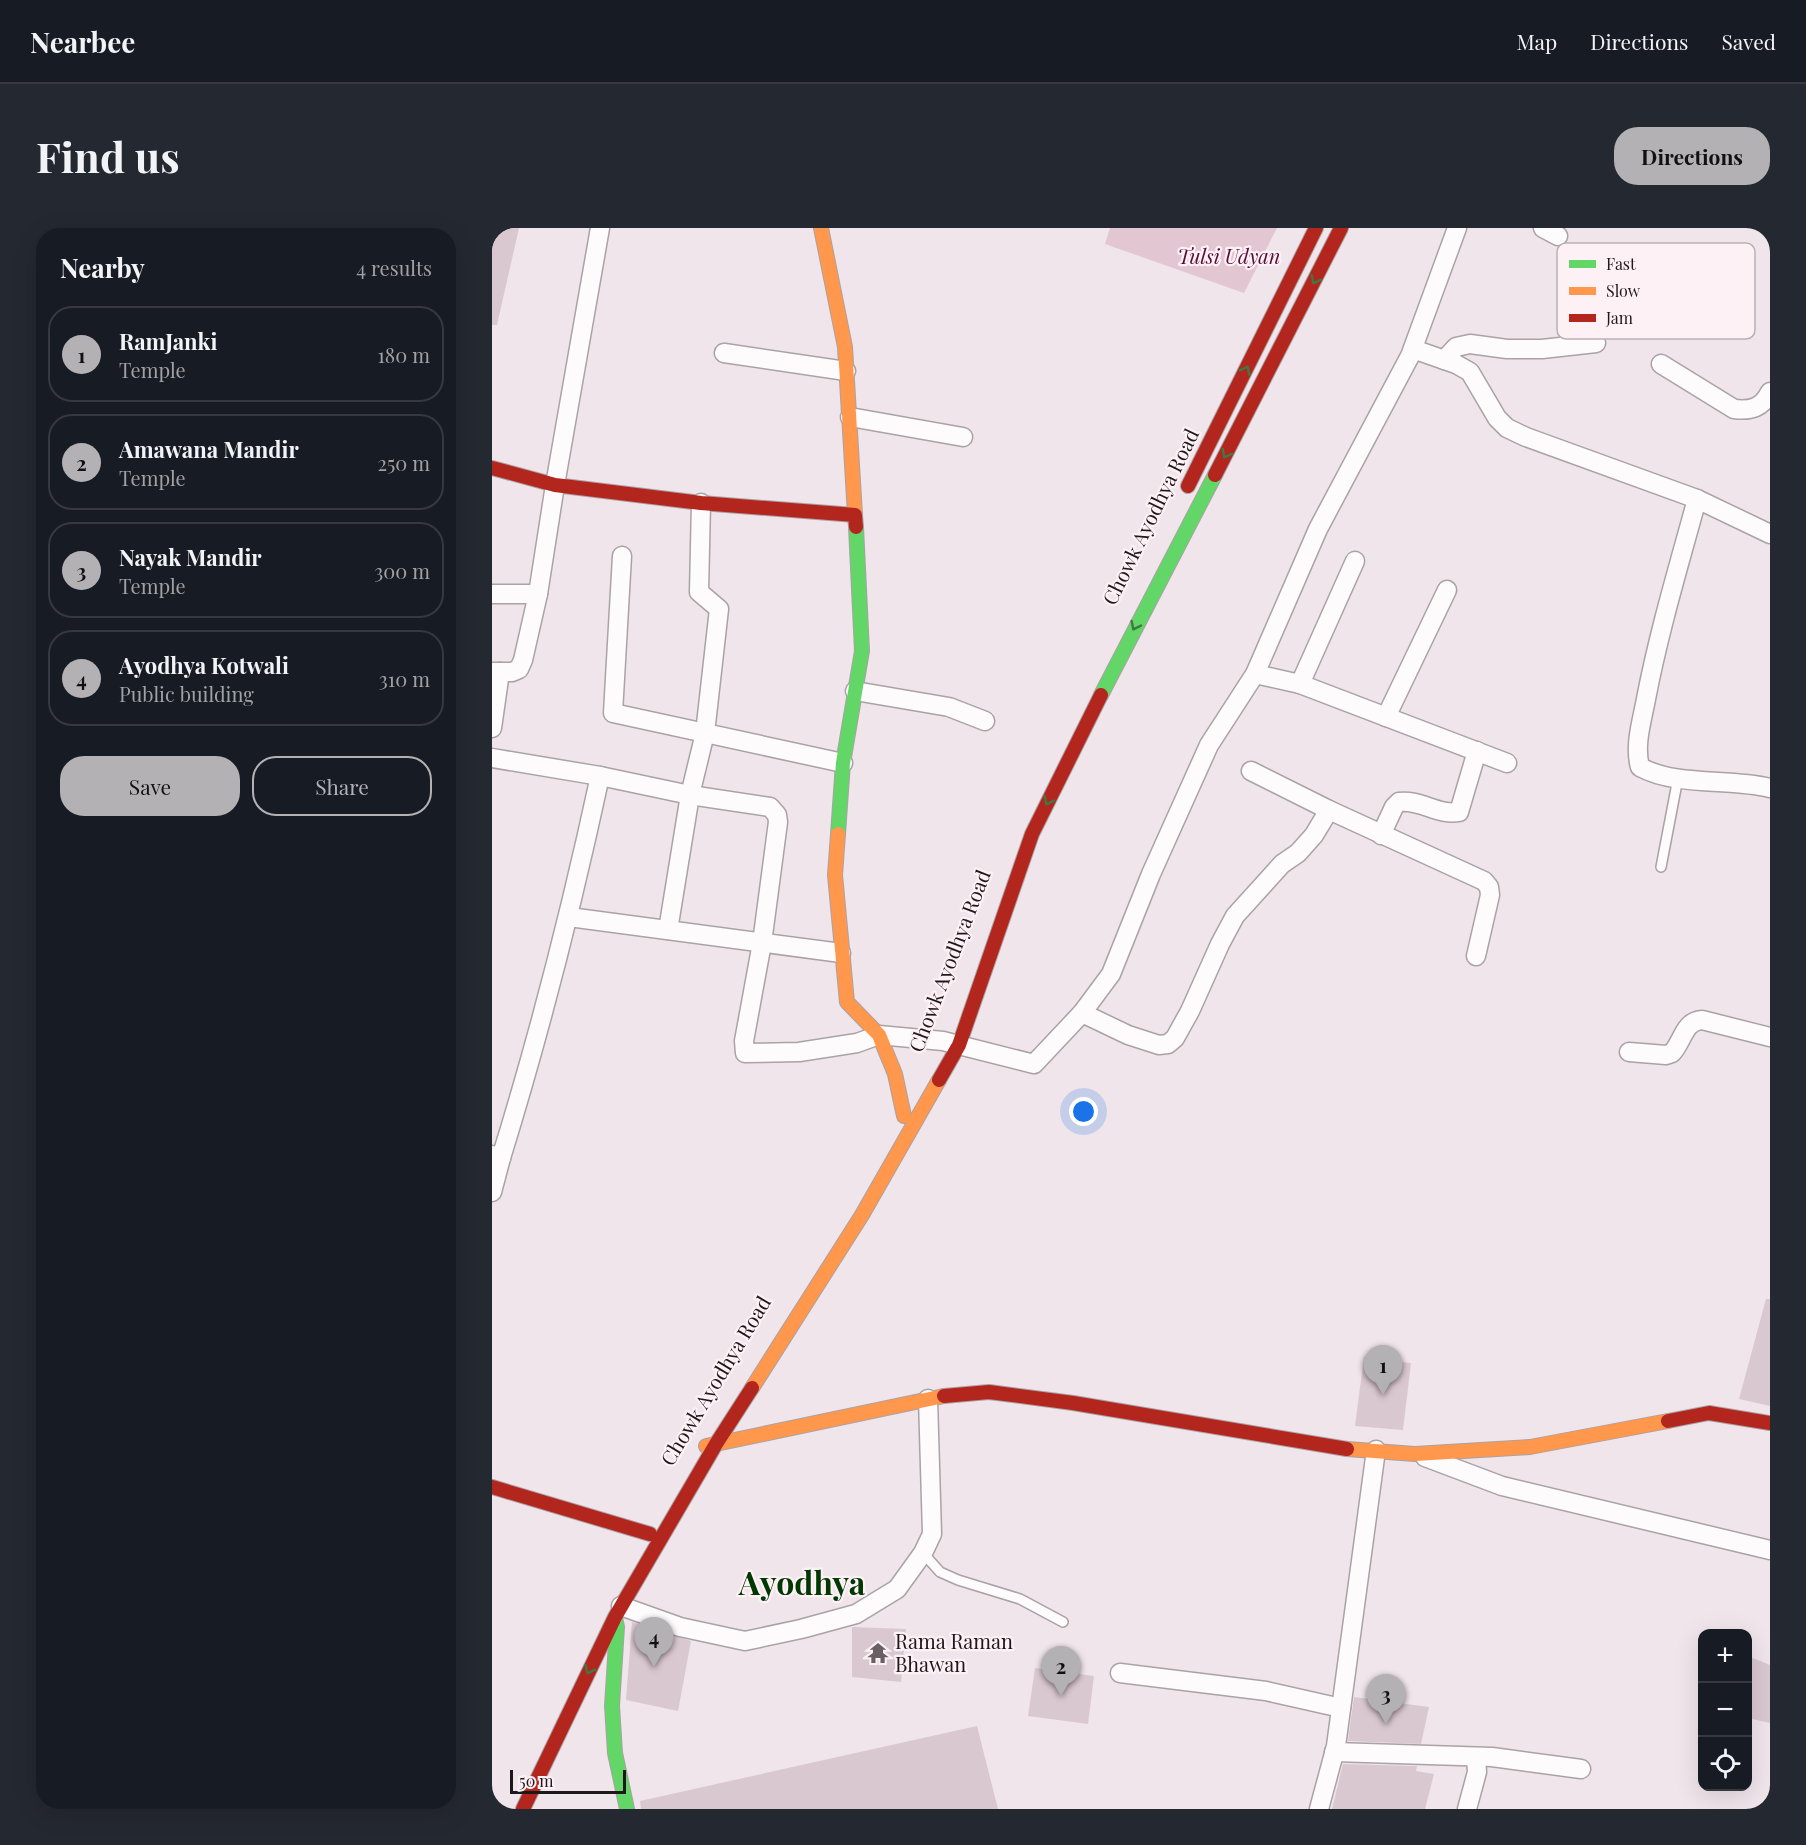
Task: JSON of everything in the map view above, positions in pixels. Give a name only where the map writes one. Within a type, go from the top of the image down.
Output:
[{"type":"main road","points":[[821,228],[845,347],[862,651],[843,763],[835,875],[841,953],[847,1002],[879,1035],[895,1074],[904,1116]]},
{"type":"main road","name":"Chowk Ayodhya Road","points":[[1183,496],[1316,228]]},
{"type":"main road","points":[[523,1809],[613,1612],[716,1444],[862,1215],[947,1042],[1032,834],[1143,611],[1265,380],[1341,228]]},
{"type":"main road","points":[[492,468],[555,485],[701,503],[855,514]]},
{"type":"main road","name":"Chowk Ayodhya Road","points":[[993,904],[1030,807]]},
{"type":"main road","points":[[885,1146],[919,1088]]},
{"type":"main road","points":[[716,1444],[928,1399],[989,1392],[1073,1403],[1347,1449],[1415,1454],[1530,1447],[1709,1413],[1770,1423]]},
{"type":"main road","name":"Chowk Ayodhya Road","points":[[708,1428],[696,1448],[716,1444]]},
{"type":"main road","name":"Chowk Ayodhya Road","points":[[552,1716],[613,1612],[675,1486]]},
{"type":"main road","points":[[492,1487],[650,1534]]},
{"type":"main road","points":[[613,1612],[617,1627],[612,1706],[615,1753],[627,1809]]},
{"type":"street","points":[[492,728],[496,672],[512,672],[519,669],[538,594],[600,228]]},
{"type":"street","points":[[492,758],[600,776],[690,795],[770,807],[777,815],[778,822],[762,942],[744,1041],[745,1053],[799,1052],[856,1043],[879,1035],[947,1042],[1034,1064],[1082,1013],[1111,974],[1151,874],[1209,745],[1254,674],[1318,529],[1413,350],[1457,228]]},
{"type":"street","points":[[1444,360],[1456,347],[1470,344],[1507,349],[1542,349],[1596,343]]},
{"type":"street","points":[[1413,350],[1456,364],[1470,372],[1497,418],[1507,428],[1697,499],[1770,534]]},
{"type":"street","points":[[724,353],[846,371]]},
{"type":"street","points":[[1661,364],[1734,409],[1763,412],[1770,392]]},
{"type":"street","points":[[850,417],[963,437]]},
{"type":"street","points":[[1697,499],[1656,650],[1638,742],[1640,767],[1648,772],[1678,778],[1770,788]]},
{"type":"street","points":[[668,930],[690,795],[705,733],[719,609],[699,592],[701,503]]},
{"type":"street","points":[[622,556],[613,713],[843,763]]},
{"type":"street","points":[[1300,684],[1355,561]]},
{"type":"street","points":[[1386,717],[1447,590]]},
{"type":"street","points":[[492,594],[538,594]]},
{"type":"street","points":[[1254,674],[1300,684],[1507,763]]},
{"type":"street","points":[[855,691],[949,707],[985,720]]},
{"type":"street","points":[[1381,835],[1394,807],[1400,802],[1418,804],[1446,812],[1460,812],[1477,751]]},
{"type":"street","points":[[1251,771],[1381,835],[1484,881],[1489,887],[1490,895],[1476,956]]},
{"type":"street","points":[[492,1192],[497,1157],[533,1056],[569,917],[600,776]]},
{"type":"street","points":[[1082,1013],[1128,1035],[1160,1045],[1168,1044],[1175,1038],[1190,1011],[1235,916],[1282,864],[1298,853],[1314,835],[1329,810]]},
{"type":"street","points":[[569,917],[841,953]]},
{"type":"street","points":[[1629,1052],[1672,1053],[1688,1024],[1696,1020],[1770,1037]]},
{"type":"street","points":[[613,1612],[745,1641],[856,1614],[897,1589],[923,1553],[932,1534],[928,1399]]},
{"type":"street","points":[[1319,1809],[1334,1752],[1341,1708],[1376,1450]]},
{"type":"street","points":[[1415,1454],[1502,1486],[1770,1550]]},
{"type":"street","points":[[1120,1673],[1266,1691],[1341,1708]]},
{"type":"street","points":[[1334,1752],[1492,1757],[1581,1768]]},
{"type":"street","points":[[1467,1809],[1477,1772],[1476,1757]]},
{"type":"lane","points":[[1660,867],[1678,778]]},
{"type":"lane","points":[[923,1553],[940,1572],[958,1580],[1020,1599],[1063,1622]]},
{"type":"green space","name":"Tulsi Udyan","points":[[1110,228],[1277,228],[1244,293],[1105,244]]},
{"type":"building","points":[[492,228],[519,228],[497,325],[492,325]]},
{"type":"building","points":[[1766,1299],[1770,1299],[1770,1406],[1739,1399]]},
{"type":"building","points":[[1364,1357],[1411,1363],[1403,1430],[1355,1426]]},
{"type":"building","points":[[632,1622],[691,1641],[678,1711],[626,1700]]},
{"type":"building","name":"Rama Raman Bhawan","points":[[852,1627],[906,1629],[901,1682],[852,1677]]},
{"type":"building","points":[[1752,1658],[1770,1665],[1770,1723],[1752,1719]]},
{"type":"building","points":[[1035,1668],[1094,1676],[1088,1724],[1028,1716]]},
{"type":"building","points":[[1354,1697],[1429,1707],[1421,1744],[1348,1741]]},
{"type":"building","points":[[977,1726],[998,1809],[641,1809],[640,1801]]},
{"type":"building","points":[[1343,1764],[1417,1766],[1416,1771],[1434,1774],[1425,1809],[1332,1809]]},
{"type":"traffic: fast","points":[[1101,695],[1215,475]]},
{"type":"traffic: fast","points":[[838,834],[843,763],[862,651],[856,527]]},
{"type":"traffic: fast","points":[[615,1618],[617,1627],[612,1706],[615,1753],[627,1809]]},
{"type":"traffic: slow","points":[[821,228],[845,347],[855,515]]},
{"type":"traffic: slow","points":[[838,834],[835,875],[847,1002],[879,1035],[895,1074],[904,1116]]},
{"type":"traffic: slow","points":[[752,1388],[862,1215],[939,1080]]},
{"type":"traffic: slow","points":[[706,1446],[944,1396]]},
{"type":"traffic: slow","points":[[1347,1449],[1415,1454],[1530,1447],[1668,1421]]},
{"type":"traffic: jam","points":[[1188,486],[1316,228]]},
{"type":"traffic: jam","points":[[1215,475],[1341,228]]},
{"type":"traffic: jam","points":[[492,468],[555,485],[701,503],[855,515],[856,527]]},
{"type":"traffic: jam","points":[[939,1080],[959,1045],[1032,834],[1101,695]]},
{"type":"traffic: jam","points":[[523,1809],[615,1617],[716,1444],[752,1388]]},
{"type":"traffic: jam","points":[[944,1396],[989,1392],[1073,1403],[1347,1449]]},
{"type":"traffic: jam","points":[[1668,1421],[1709,1413],[1770,1423]]},
{"type":"traffic: jam","points":[[492,1487],[650,1534]]},
{"type":"place","name":"RamJanki","points":[[1383,1395]]},
{"type":"place","name":"Rama Raman Bhawan","points":[[878,1653]]},
{"type":"place","name":"Ayodhya Kotwali","points":[[654,1667]]},
{"type":"place","name":"Amawana Mandir","points":[[1061,1696]]},
{"type":"place","name":"Nayak Mandir","points":[[1386,1724]]},
{"type":"district","name":"Ayodhya","points":[[802,1584]]}]
